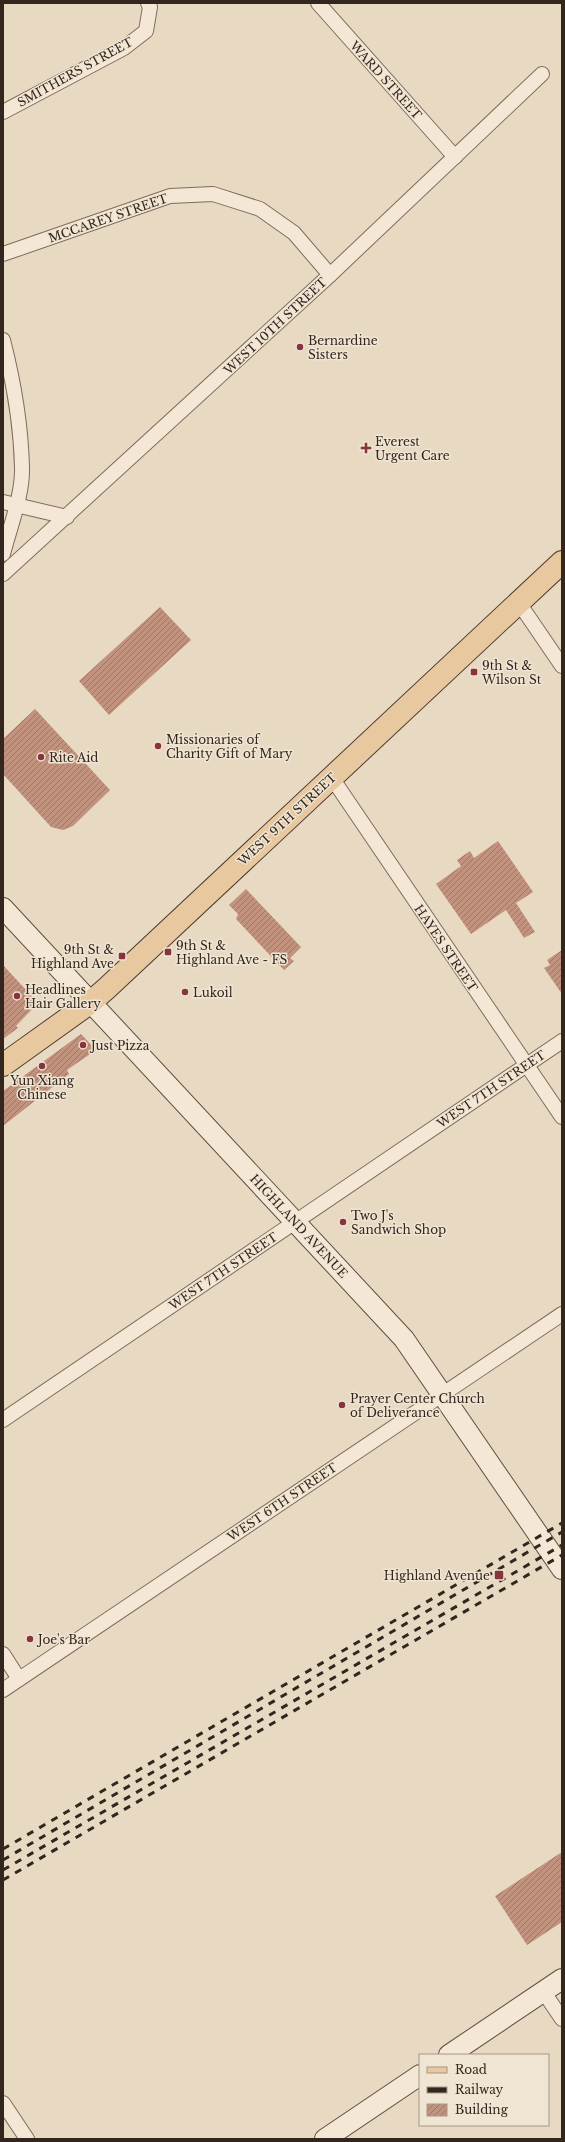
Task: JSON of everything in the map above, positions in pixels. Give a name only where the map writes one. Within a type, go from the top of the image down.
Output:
[{"type":"main road","name":"WEST 9TH STREET","points":[[3,1064],[91,1002],[562,562]]},
{"type":"main road","name":"HIGHLAND AVENUE","points":[[3,908],[404,1339],[562,1569]]},
{"type":"main road","points":[[450,2054],[562,1979]]},
{"type":"main road","points":[[325,2139],[419,2076]]},
{"type":"street","name":"WARD STREET","points":[[318,3],[455,157]]},
{"type":"street","name":"SMITHERS STREET","points":[[3,112],[124,48],[146,31],[149,5]]},
{"type":"street","name":"WEST 10TH STREET","points":[[3,574],[330,275],[542,74]]},
{"type":"street","name":"MCCAREY STREET","points":[[3,254],[170,196],[213,194],[260,209],[294,233],[330,275]]},
{"type":"street","points":[[3,340],[13,377],[22,468],[10,504],[3,554]]},
{"type":"street","points":[[10,504],[67,517]]},
{"type":"street","points":[[519,603],[562,666]]},
{"type":"street","name":"HAYES STREET","points":[[332,778],[562,1117]]},
{"type":"street","name":"WEST 7TH STREET","points":[[3,1420],[562,1041]]},
{"type":"street","name":"WEST 6TH STREET","points":[[3,1690],[562,1314]]},
{"type":"street","points":[[3,1654],[20,1679]]},
{"type":"street","points":[[543,1991],[562,2019]]},
{"type":"street","points":[[3,2103],[27,2139]]},
{"type":"building","points":[[160,607],[191,640],[109,715],[79,681]]},
{"type":"building","name":"Rite Aid","points":[[35,709],[110,790],[73,826],[63,830],[51,827],[3,774],[3,739]]},
{"type":"building","points":[[498,841],[533,892],[516,903],[535,932],[524,938],[506,910],[471,934],[436,884],[461,866],[457,860],[470,851],[474,858]]},
{"type":"building","points":[[246,889],[301,947],[290,958],[294,961],[284,970],[236,919],[238,914],[229,905]]},
{"type":"building","points":[[562,950],[562,994],[544,968],[550,965],[547,960]]},
{"type":"building","points":[[3,965],[38,1003],[16,1026],[18,1028],[3,1039]]},
{"type":"building","points":[[81,1034],[96,1050],[67,1070],[69,1074],[3,1126],[3,1091]]},
{"type":"building","points":[[562,1852],[562,1922],[527,1945],[495,1896]]},
{"type":"railway","points":[[3,1849],[562,1523]]},
{"type":"railway","points":[[3,1860],[562,1532]]},
{"type":"railway","points":[[3,1870],[562,1545]]},
{"type":"railway","points":[[3,1880],[562,1555]]},
{"type":"place","name":"Bernardine Sisters","points":[[300,347]]},
{"type":"place","name":"Everest Urgent Care","points":[[366,448]]},
{"type":"place","name":"9th St & Wilson St","points":[[474,672]]},
{"type":"place","name":"Missionaries of Charity Gift of Mary","points":[[158,746]]},
{"type":"place","name":"Rite Aid","points":[[41,757]]},
{"type":"place","name":"9th St & Highland Ave - FS","points":[[168,952]]},
{"type":"place","name":"9th St & Highland Ave","points":[[122,956]]},
{"type":"place","name":"Lukoil","points":[[185,992]]},
{"type":"place","name":"Headlines Hair Gallery","points":[[17,996]]},
{"type":"place","name":"Just Pizza","points":[[83,1045]]},
{"type":"place","name":"Yun Xiang Chinese","points":[[42,1066]]},
{"type":"place","name":"Two J's Sandwich Shop","points":[[343,1222]]},
{"type":"place","name":"Prayer Center Church of Deliverance","points":[[342,1405]]},
{"type":"place","name":"Highland Avenue","points":[[499,1575]]},
{"type":"place","name":"Joe's Bar","points":[[30,1639]]}]
